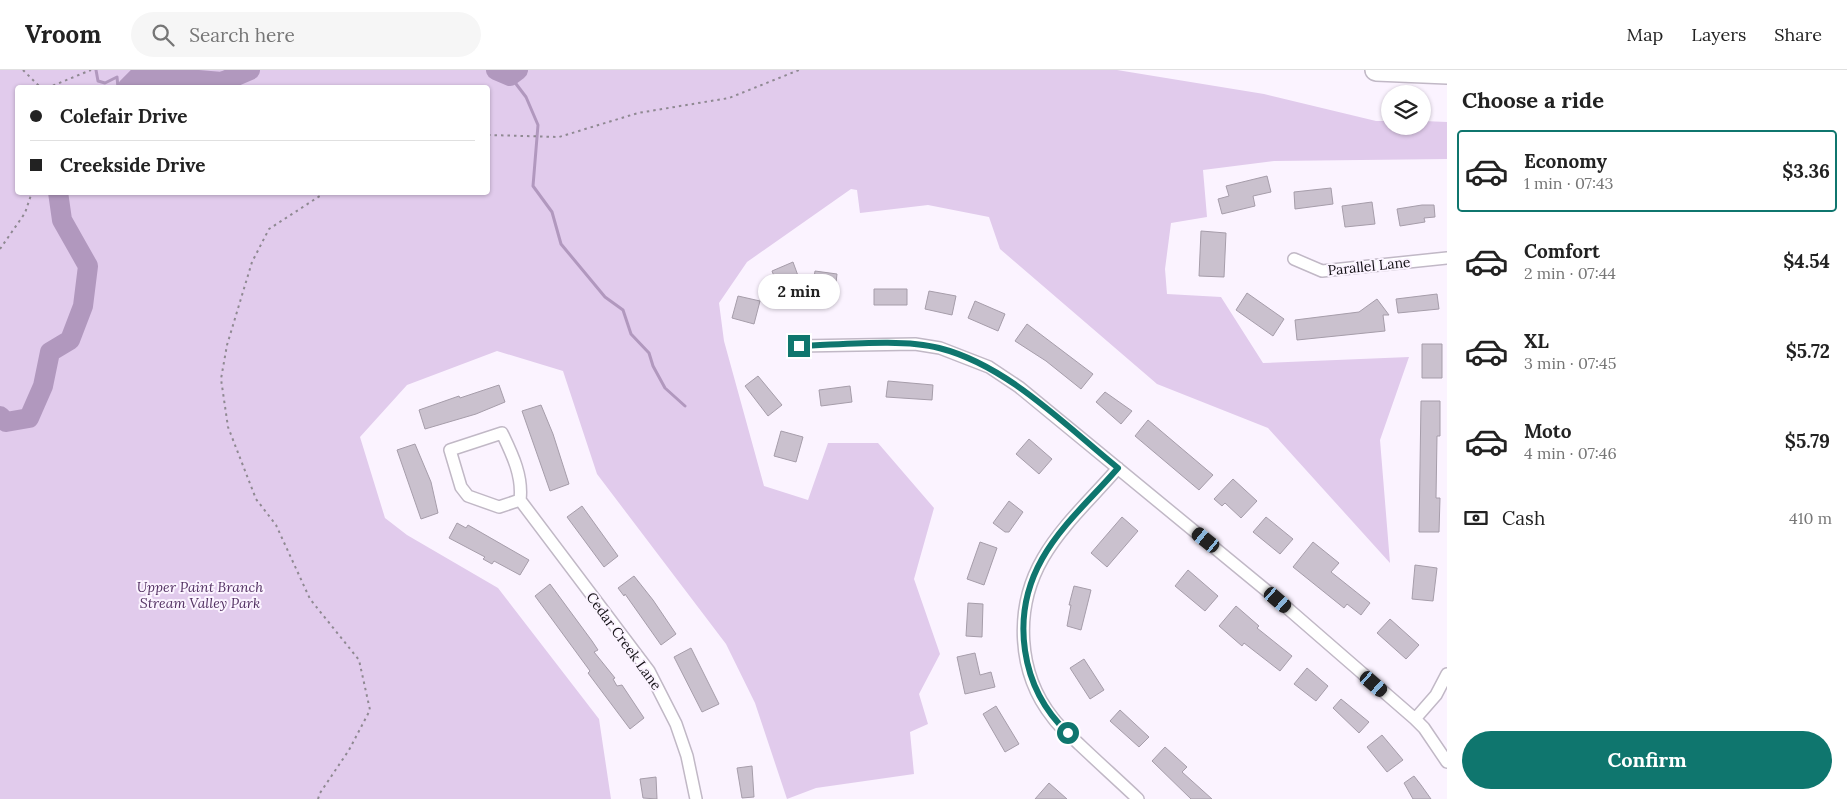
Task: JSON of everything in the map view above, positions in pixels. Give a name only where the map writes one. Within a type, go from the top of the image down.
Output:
[{"type":"highway","points":[[1376,70],[1447,73]]},
{"type":"street","name":"Parallel Lane","points":[[1294,259],[1322,272],[1447,258]]},
{"type":"street","points":[[799,346],[915,344],[940,348],[989,367],[1019,387],[1278,600],[1424,728],[1447,762]]},
{"type":"street","points":[[502,433],[518,471],[521,489],[520,500],[500,507],[468,496],[461,487],[450,450],[502,433]]},
{"type":"street","points":[[1118,468],[1058,536],[1043,558],[1032,581],[1025,603],[1024,650],[1028,673],[1039,699],[1054,720],[1138,799]]},
{"type":"street","name":"Cedar Creek Lane","points":[[520,500],[649,671],[676,724],[687,756],[696,799]]},
{"type":"street","points":[[1415,720],[1436,695],[1447,674]]},
{"type":"path","points":[[23,70],[38,85]]},
{"type":"path","points":[[54,85],[91,70]]},
{"type":"path","points":[[490,135],[559,137],[638,113],[729,98],[799,70]]},
{"type":"path","points":[[0,249],[25,213],[31,195]]},
{"type":"path","points":[[318,799],[320,792],[349,750],[370,710],[359,660],[310,599],[276,525],[256,499],[228,428],[220,379],[227,344],[252,262],[269,229],[321,195]]},
{"type":"green space","name":"Upper Paint Branch Stream Valley Park","points":[[0,70],[1117,70],[1264,94],[1381,121],[1381,135],[1431,135],[1431,121],[1447,122],[1447,159],[1274,161],[1203,170],[1207,217],[1171,223],[1165,269],[1167,294],[1221,297],[1263,363],[1409,357],[1380,440],[1390,563],[1268,428],[1157,384],[1000,249],[989,217],[928,205],[860,213],[857,190],[851,189],[747,262],[719,303],[724,341],[764,486],[808,500],[828,443],[878,443],[934,508],[914,579],[940,654],[919,694],[928,724],[910,732],[914,774],[816,788],[787,799],[755,703],[726,644],[597,474],[563,371],[497,351],[407,385],[360,437],[385,518],[407,535],[498,588],[599,719],[611,799],[0,799]]},
{"type":"building","points":[[1267,176],[1271,192],[1253,196],[1255,206],[1222,214],[1218,199],[1229,196],[1226,186]]},
{"type":"building","points":[[1331,188],[1333,204],[1295,209],[1294,192]]},
{"type":"building","points":[[1372,202],[1375,224],[1345,227],[1342,206]]},
{"type":"building","points":[[1434,205],[1435,217],[1424,218],[1425,222],[1400,226],[1397,209]]},
{"type":"building","points":[[1201,231],[1226,233],[1224,277],[1199,276]]},
{"type":"building","points":[[793,262],[801,284],[780,292],[772,271]]},
{"type":"building","points":[[815,271],[837,274],[834,301],[811,298]]},
{"type":"building","points":[[874,289],[907,289],[907,305],[874,305]]},
{"type":"building","points":[[929,291],[956,296],[952,315],[925,309]]},
{"type":"building","points":[[1247,293],[1284,319],[1273,336],[1236,310]]},
{"type":"building","points":[[1437,294],[1439,309],[1398,313],[1396,299]]},
{"type":"building","points":[[738,296],[760,301],[754,324],[732,318]]},
{"type":"building","points":[[1377,299],[1389,315],[1383,315],[1385,331],[1297,340],[1295,320],[1359,312]]},
{"type":"building","points":[[975,301],[1005,314],[998,331],[968,318]]},
{"type":"building","points":[[1027,324],[1093,374],[1081,389],[1046,361],[1015,341]]},
{"type":"building","points":[[1422,344],[1442,344],[1442,378],[1422,378]]},
{"type":"building","points":[[758,376],[782,405],[768,416],[745,386]]},
{"type":"building","points":[[888,381],[933,385],[932,400],[886,397]]},
{"type":"building","points":[[499,385],[505,402],[476,414],[425,429],[419,410]]},
{"type":"building","points":[[850,386],[852,402],[821,406],[819,390]]},
{"type":"building","points":[[1105,392],[1132,411],[1121,424],[1096,402]]},
{"type":"building","points":[[1421,401],[1440,401],[1440,436],[1437,436],[1436,498],[1440,498],[1439,532],[1419,532]]},
{"type":"building","points":[[541,405],[553,434],[569,484],[550,491],[522,411]]},
{"type":"building","points":[[1148,420],[1213,475],[1199,490],[1135,436]]},
{"type":"building","points":[[781,431],[803,437],[796,462],[774,456]]},
{"type":"building","points":[[1029,439],[1052,459],[1039,474],[1016,454]]},
{"type":"building","points":[[415,444],[431,482],[438,513],[421,519],[397,450]]},
{"type":"building","points":[[1233,479],[1257,501],[1241,518],[1225,503],[1222,506],[1214,499]]},
{"type":"building","points":[[1009,501],[1023,512],[1009,532],[1005,532],[993,523]]},
{"type":"building","points":[[582,506],[618,556],[604,567],[567,517]]},
{"type":"building","points":[[1122,517],[1138,531],[1107,567],[1091,553]]},
{"type":"building","points":[[1266,517],[1293,539],[1280,554],[1253,532]]},
{"type":"building","points":[[457,523],[466,528],[468,525],[529,560],[520,575],[494,561],[492,564],[483,559],[485,557],[449,538]]},
{"type":"building","points":[[980,542],[997,548],[984,585],[967,579]]},
{"type":"building","points":[[1313,542],[1339,563],[1331,572],[1370,603],[1361,615],[1347,604],[1344,608],[1293,567]]},
{"type":"building","points":[[1415,565],[1437,568],[1433,601],[1412,599]]},
{"type":"building","points":[[1188,570],[1218,596],[1205,611],[1175,586]]},
{"type":"building","points":[[634,576],[676,634],[661,645],[625,594],[624,596],[618,588]]},
{"type":"building","points":[[550,584],[598,650],[594,652],[615,678],[613,679],[617,686],[622,685],[644,718],[630,729],[588,673],[590,671],[535,596]]},
{"type":"building","points":[[1074,586],[1091,590],[1081,630],[1067,626],[1071,605],[1069,605]]},
{"type":"building","points":[[968,603],[983,604],[982,637],[966,636]]},
{"type":"building","points":[[1236,606],[1259,626],[1257,628],[1292,656],[1280,671],[1244,643],[1242,646],[1219,626]]},
{"type":"building","points":[[1390,619],[1419,645],[1406,659],[1377,633]]},
{"type":"building","points":[[691,648],[719,704],[702,712],[674,657]]},
{"type":"building","points":[[975,653],[980,675],[991,672],[995,687],[965,694],[957,657]]},
{"type":"building","points":[[1084,659],[1104,690],[1090,699],[1070,668]]},
{"type":"building","points":[[1307,668],[1328,686],[1316,701],[1294,684]]},
{"type":"building","points":[[1341,699],[1369,722],[1359,733],[1333,708]]},
{"type":"building","points":[[996,706],[1019,744],[1005,752],[983,714]]},
{"type":"building","points":[[1120,710],[1149,737],[1139,747],[1110,721]]},
{"type":"building","points":[[1382,735],[1403,760],[1387,772],[1367,747]]},
{"type":"building","points":[[1165,747],[1187,767],[1182,772],[1212,799],[1191,799],[1152,761]]},
{"type":"building","points":[[752,766],[754,797],[742,798],[737,768]]},
{"type":"building","points":[[1414,776],[1431,799],[1413,799],[1404,783]]},
{"type":"building","points":[[656,777],[657,799],[643,798],[640,779]]},
{"type":"building","points":[[1049,783],[1067,799],[1035,799]]},
{"type":"waterway","points":[[96,70],[98,81],[105,83],[117,77],[118,85]]},
{"type":"waterway","points":[[130,85],[140,75],[222,82],[250,70]]},
{"type":"waterway","points":[[496,70],[510,76],[518,70]]},
{"type":"waterway","points":[[510,76],[526,97],[538,125],[533,186],[552,212],[561,244],[605,297],[623,310],[631,334],[649,353],[653,366],[665,388],[685,406]]},
{"type":"waterway","points":[[0,416],[6,422],[29,418],[43,386],[50,352],[70,340],[83,306],[88,266],[62,220],[58,195]]},
{"type":"route","points":[[799,346],[915,344],[940,348],[989,367],[1019,387],[1118,468],[1058,536],[1043,558],[1032,581],[1025,603],[1023,626],[1024,650],[1028,673],[1039,699],[1054,720],[1068,733]]}]
